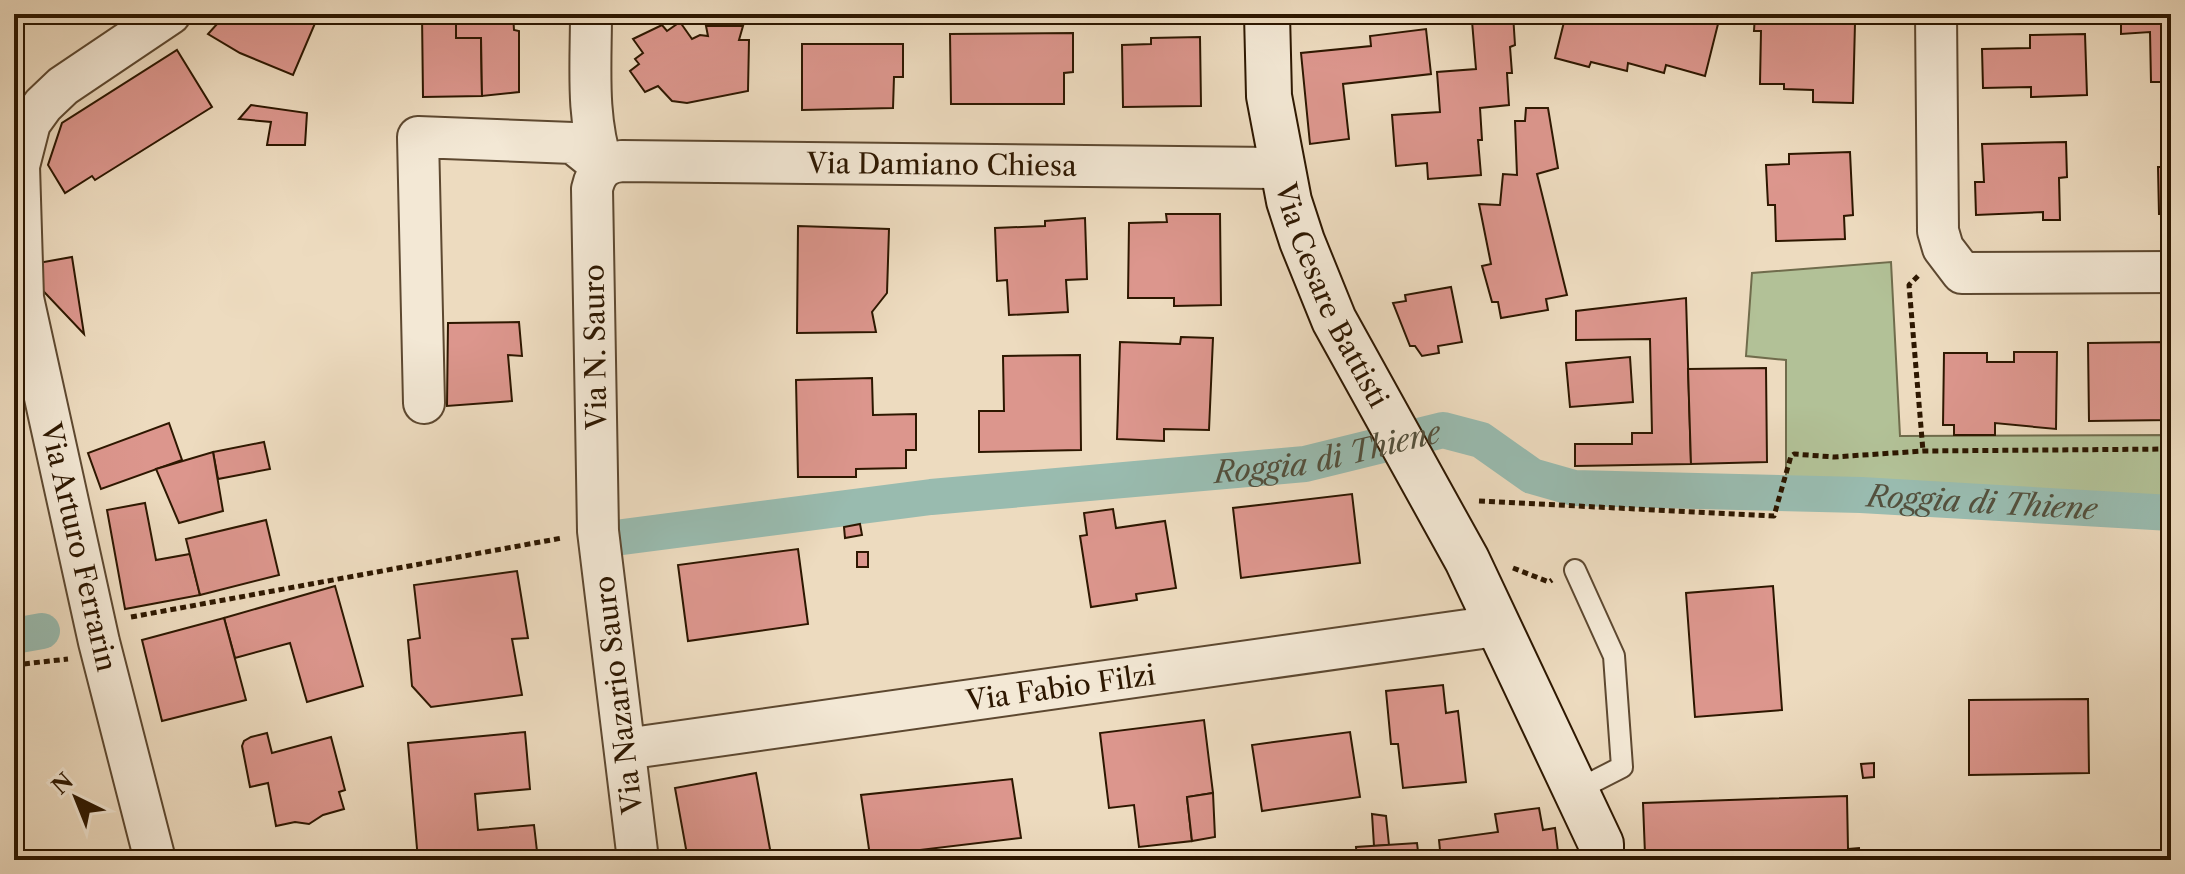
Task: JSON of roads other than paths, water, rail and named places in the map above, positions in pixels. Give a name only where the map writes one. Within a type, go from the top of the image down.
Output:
[{"type":"street","name":"Via Arturo Ferrarin","points":[[155,860],[99,642],[23,298],[19,166],[22,124],[63,86],[170,14]]},
{"type":"street","points":[[591,14],[591,117],[603,167]]},
{"type":"street","name":"Via Cesare Battisti","points":[[1267,14],[1269,96],[1289,201],[1302,241],[1334,320],[1467,560],[1577,790],[1601,844],[1601,860]]},
{"type":"street","points":[[1936,14],[1938,231],[1943,248],[1962,273],[2171,272]]},
{"type":"street","points":[[424,403],[418,137],[573,143],[603,167]]},
{"type":"street","name":"Via Damiano Chiesa","points":[[603,167],[622,161],[1283,168]]},
{"type":"street","name":"Via N. Sauro","points":[[598,531],[592,189],[595,176],[603,167]]},
{"type":"street","name":"Via Nazario Sauro","points":[[598,531],[638,860]]},
{"type":"street","name":"Via Fabio Filzi","points":[[625,749],[1496,626]]},
{"type":"lane","points":[[1575,570],[1614,656],[1622,767],[1577,790]]},
{"type":"waterway","name":"Roggia di Thiene","points":[[615,538],[931,497],[1305,464],[1443,430],[1481,440],[1532,476],[1574,488],[1861,495],[2171,513]]},
{"type":"waterway","name":"Roggia di Thiene","points":[[14,636],[42,631]]}]
